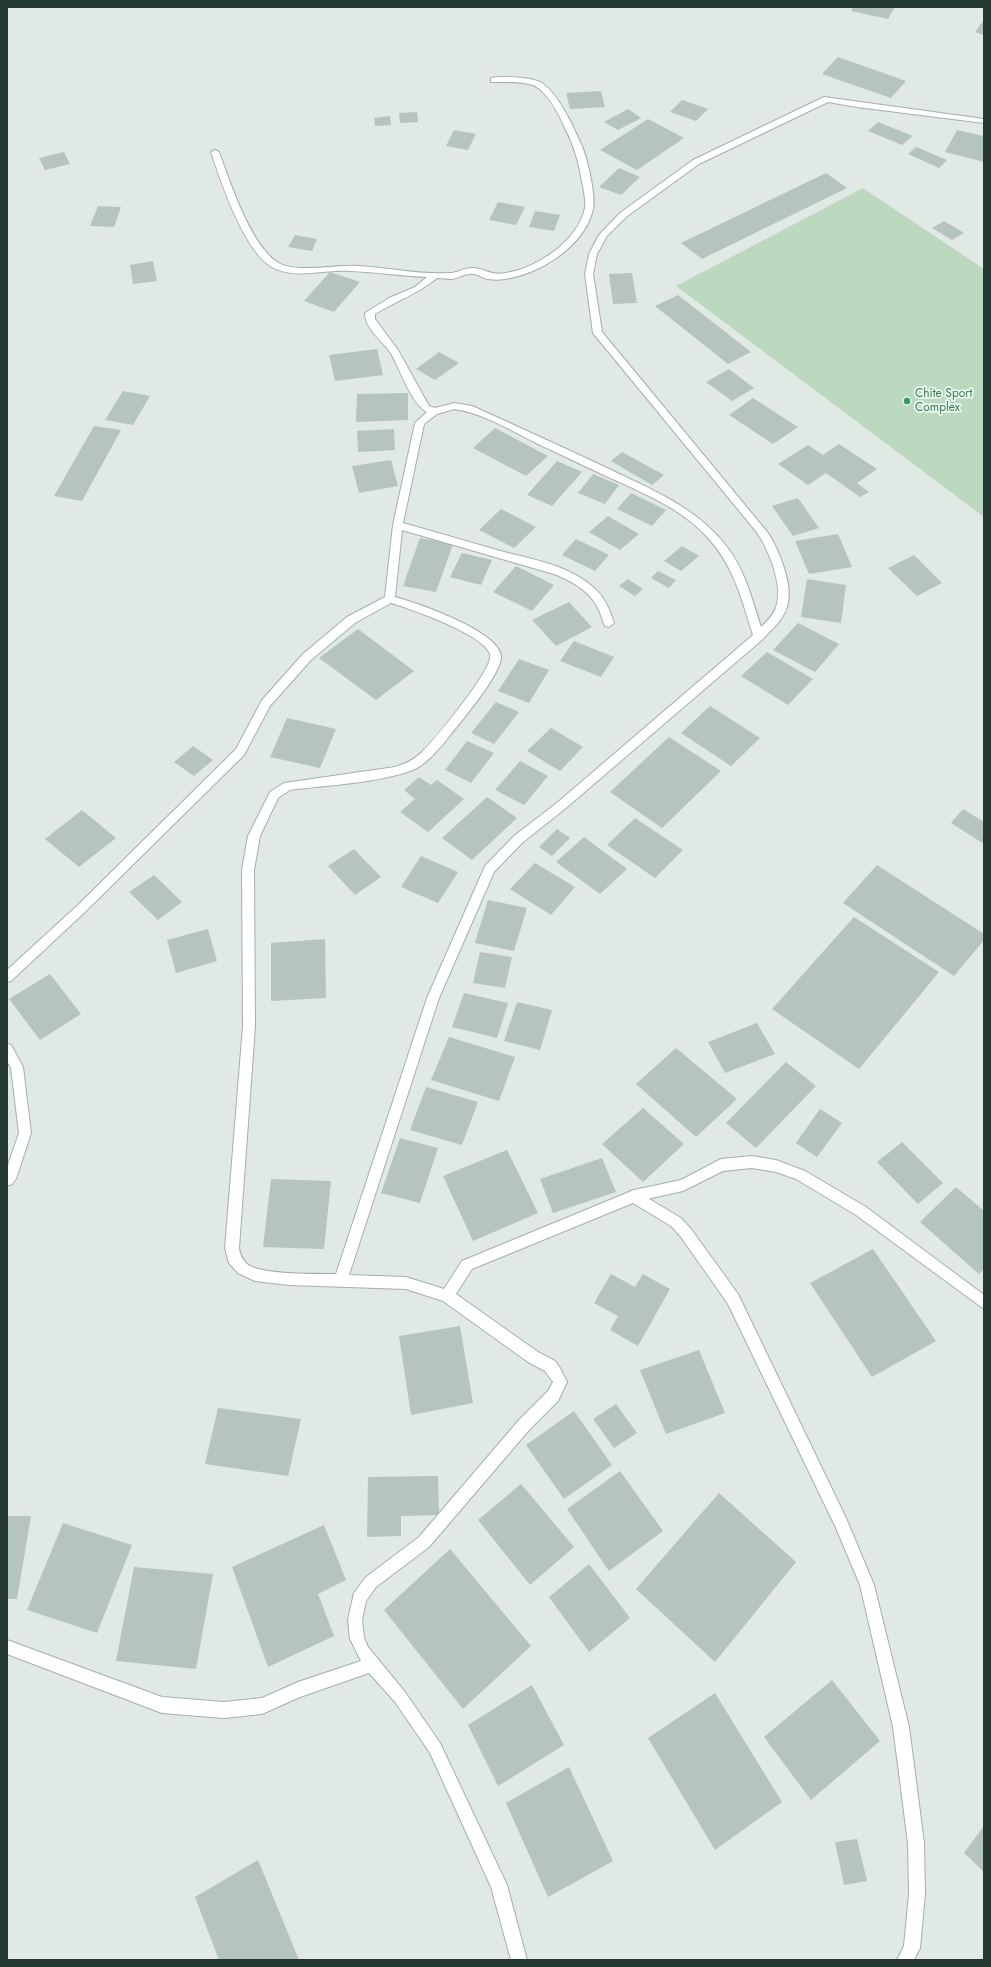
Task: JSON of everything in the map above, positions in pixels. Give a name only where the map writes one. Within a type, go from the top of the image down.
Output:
[{"type":"street","points":[[215,152],[224,178],[248,232],[267,258],[276,266],[296,269],[350,268],[407,274],[450,276],[472,270],[491,277],[511,275],[534,267],[557,254],[573,238],[584,222],[589,207],[584,158],[577,141],[548,94],[538,84],[521,81],[494,80]]},
{"type":"street","points":[[341,1280],[433,998],[489,870],[500,856],[523,836],[572,798],[759,636],[773,621],[782,606],[782,594],[776,555],[762,530],[744,512],[598,333],[590,292],[589,274],[593,254],[603,235],[623,215],[696,162],[827,99],[857,105],[984,121]]},
{"type":"street","points":[[434,412],[426,408],[421,402],[393,350],[374,327],[370,319],[370,313],[377,308],[418,289],[435,275]]},
{"type":"street","points":[[390,599],[398,525],[420,423],[434,412],[454,406],[469,408],[558,448],[658,497],[684,512],[710,534],[731,560],[745,594],[759,636]]},
{"type":"street","points":[[398,525],[536,565],[565,576],[588,588],[598,598],[605,609],[609,623]]},
{"type":"street","points":[[7,977],[104,886],[240,752],[266,703],[307,657],[351,620],[390,599],[421,608],[458,625],[477,636],[491,647],[496,654],[494,667],[488,678],[425,756],[414,764],[403,769],[352,778],[288,786],[278,792],[268,806],[254,836],[248,870],[249,1026],[232,1248],[234,1259],[243,1269],[255,1275],[289,1279],[406,1283],[447,1296],[533,1357],[549,1364],[557,1372],[560,1382],[554,1396],[524,1425],[424,1542],[371,1582],[358,1598],[355,1620],[357,1640],[363,1652],[372,1665],[400,1697],[435,1748],[499,1885],[519,1955],[519,1960]]},
{"type":"street","points":[[7,1049],[17,1067],[25,1133],[11,1176],[7,1180]]},
{"type":"street","points":[[447,1296],[467,1265],[634,1196],[683,1185],[721,1166],[752,1162],[776,1166],[800,1175],[861,1211],[984,1303]]},
{"type":"street","points":[[634,1196],[676,1222],[686,1233],[733,1299],[841,1523],[867,1585],[901,1727],[916,1843],[917,1894],[912,1948],[905,1960]]},
{"type":"street","points":[[7,1647],[59,1664],[162,1705],[224,1710],[262,1706],[298,1690],[372,1665]]},
{"type":"green space","name":"Chite Sport Complex","points":[[863,188],[984,269],[984,517],[676,286]]},
{"type":"building","points":[[853,7],[895,7],[888,19],[851,11]]},
{"type":"building","points":[[984,20],[984,35],[975,32]]},
{"type":"building","points":[[838,57],[906,81],[891,98],[822,74]]},
{"type":"building","points":[[601,91],[605,107],[570,109],[566,93]]},
{"type":"building","points":[[682,100],[708,109],[696,121],[670,112]]},
{"type":"building","points":[[628,109],[641,118],[618,130],[604,122]]},
{"type":"building","points":[[417,112],[418,122],[400,123],[399,113]]},
{"type":"building","points":[[390,116],[391,125],[375,126],[374,118]]},
{"type":"building","points":[[648,119],[684,138],[637,170],[600,150]]},
{"type":"building","points":[[878,122],[913,136],[902,145],[868,131]]},
{"type":"building","points":[[454,130],[476,134],[468,150],[446,146]]},
{"type":"building","points":[[957,130],[984,136],[984,162],[945,152]]},
{"type":"building","points":[[916,147],[947,160],[939,168],[908,154]]},
{"type":"building","points":[[64,152],[70,164],[45,170],[39,158]]},
{"type":"building","points":[[619,168],[640,177],[621,195],[599,187]]},
{"type":"building","points":[[826,173],[847,188],[702,259],[681,243]]},
{"type":"building","points":[[498,202],[525,207],[516,225],[489,220]]},
{"type":"building","points":[[98,206],[121,207],[114,227],[90,226]]},
{"type":"building","points":[[535,211],[560,215],[554,231],[529,227]]},
{"type":"building","points":[[944,221],[964,233],[952,240],[932,228]]},
{"type":"building","points":[[295,235],[317,239],[312,251],[288,247]]},
{"type":"building","points":[[153,261],[157,281],[133,284],[130,265]]},
{"type":"building","points":[[330,272],[360,282],[334,312],[304,301]]},
{"type":"building","points":[[632,273],[637,303],[613,304],[609,274]]},
{"type":"building","points":[[678,295],[751,352],[728,364],[655,306]]},
{"type":"building","points":[[377,349],[383,375],[335,381],[329,355]]},
{"type":"building","points":[[439,352],[459,363],[435,380],[416,369]]},
{"type":"building","points":[[729,369],[754,388],[732,401],[706,382]]},
{"type":"building","points":[[123,391],[150,396],[133,425],[105,420]]},
{"type":"building","points":[[408,393],[408,420],[356,422],[357,394]]},
{"type":"building","points":[[753,398],[798,427],[773,444],[729,415]]},
{"type":"building","points":[[94,426],[121,430],[82,501],[54,496]]},
{"type":"building","points":[[495,428],[548,456],[526,476],[473,448]]},
{"type":"building","points":[[394,429],[395,450],[358,452],[357,431]]},
{"type":"building","points":[[839,444],[877,469],[857,483],[869,492],[860,497],[826,473],[808,485],[778,464],[808,445],[823,455]]},
{"type":"building","points":[[622,452],[664,475],[652,485],[611,461]]},
{"type":"building","points":[[391,460],[398,486],[359,493],[352,466]]},
{"type":"building","points":[[557,461],[582,472],[552,506],[527,495]]},
{"type":"building","points":[[593,474],[619,485],[605,504],[578,493]]},
{"type":"building","points":[[631,493],[666,510],[652,526],[617,509]]},
{"type":"building","points":[[798,498],[819,528],[793,536],[772,506]]},
{"type":"building","points":[[501,509],[536,527],[514,548],[479,530]]},
{"type":"building","points":[[608,516],[639,534],[620,550],[589,532]]},
{"type":"building","points":[[838,534],[852,567],[809,574],[795,541]]},
{"type":"building","points":[[420,538],[453,544],[436,592],[403,586]]},
{"type":"building","points":[[576,539],[609,555],[595,571],[562,555]]},
{"type":"building","points":[[682,546],[699,556],[681,571],[664,561]]},
{"type":"building","points":[[462,553],[492,560],[481,585],[450,577]]},
{"type":"building","points":[[914,555],[942,583],[917,596],[888,568]]},
{"type":"building","points":[[516,566],[554,585],[532,611],[493,592]]},
{"type":"building","points":[[658,571],[676,580],[669,588],[651,578]]},
{"type":"building","points":[[628,579],[643,589],[635,596],[619,586]]},
{"type":"building","points":[[807,579],[846,585],[841,623],[801,617]]},
{"type":"building","points":[[569,602],[592,627],[556,646],[532,620]]},
{"type":"building","points":[[798,623],[839,644],[815,672],[773,650]]},
{"type":"building","points":[[358,629],[414,671],[376,700],[319,658]]},
{"type":"building","points":[[574,641],[614,657],[601,677],[560,661]]},
{"type":"building","points":[[767,652],[813,679],[788,705],[741,676]]},
{"type":"building","points":[[519,659],[549,670],[529,703],[498,691]]},
{"type":"building","points":[[496,702],[519,712],[494,744],[471,733]]},
{"type":"building","points":[[710,706],[760,738],[731,766],[681,733]]},
{"type":"building","points":[[287,718],[336,729],[320,768],[270,757]]},
{"type":"building","points":[[551,728],[583,747],[560,771],[527,751]]},
{"type":"building","points":[[669,737],[721,771],[662,828],[610,792]]},
{"type":"building","points":[[467,741],[494,753],[471,783],[445,770]]},
{"type":"building","points":[[193,746],[213,760],[194,776],[174,762]]},
{"type":"building","points":[[520,761],[548,776],[524,805],[495,790]]},
{"type":"building","points":[[419,777],[431,785],[437,780],[464,799],[428,832],[400,812],[415,799],[404,790]]},
{"type":"building","points":[[487,797],[517,818],[472,860],[442,838]]},
{"type":"building","points":[[963,809],[984,822],[984,844],[951,823]]},
{"type":"building","points":[[82,810],[116,838],[79,867],[45,839]]},
{"type":"building","points":[[635,818],[683,850],[655,878],[607,845]]},
{"type":"building","points":[[557,829],[570,838],[552,856],[539,847]]},
{"type":"building","points":[[584,837],[627,869],[600,894],[556,862]]},
{"type":"building","points":[[354,849],[381,877],[355,895],[328,866]]},
{"type":"building","points":[[421,856],[458,872],[438,903],[401,887]]},
{"type":"building","points":[[535,863],[575,887],[551,915],[510,889]]},
{"type":"building","points":[[877,865],[984,934],[984,940],[954,976],[843,903]]},
{"type":"building","points":[[154,875],[182,902],[158,920],[129,892]]},
{"type":"building","points":[[488,900],[527,908],[514,951],[475,943]]},
{"type":"building","points":[[854,917],[939,972],[859,1069],[772,1009]]},
{"type":"building","points":[[208,929],[217,961],[176,973],[167,940]]},
{"type":"building","points":[[325,939],[326,998],[271,1001],[271,943]]},
{"type":"building","points":[[480,952],[512,957],[505,988],[473,983]]},
{"type":"building","points":[[50,974],[81,1014],[40,1040],[9,999]]},
{"type":"building","points":[[464,993],[508,1003],[497,1038],[452,1027]]},
{"type":"building","points":[[517,1002],[552,1010],[540,1050],[504,1041]]},
{"type":"building","points":[[757,1023],[775,1054],[725,1073],[708,1042]]},
{"type":"building","points":[[449,1037],[515,1057],[499,1101],[431,1080]]},
{"type":"building","points":[[676,1048],[737,1099],[696,1137],[636,1084]]},
{"type":"building","points":[[786,1062],[816,1086],[756,1148],[726,1123]]},
{"type":"building","points":[[426,1087],[478,1102],[462,1145],[410,1130]]},
{"type":"building","points":[[643,1108],[684,1144],[643,1182],[602,1144]]},
{"type":"building","points":[[820,1109],[842,1123],[817,1157],[796,1143]]},
{"type":"building","points":[[400,1138],[438,1148],[420,1203],[381,1193]]},
{"type":"building","points":[[902,1142],[943,1183],[918,1204],[877,1162]]},
{"type":"building","points":[[507,1150],[538,1213],[473,1241],[443,1176]]},
{"type":"building","points":[[602,1158],[616,1192],[553,1213],[540,1179]]},
{"type":"building","points":[[271,1179],[331,1181],[324,1249],[263,1247]]},
{"type":"building","points":[[956,1187],[984,1211],[984,1269],[979,1274],[920,1222]]},
{"type":"building","points":[[873,1249],[936,1341],[872,1377],[810,1283]]},
{"type":"building","points":[[611,1274],[635,1287],[643,1274],[670,1289],[638,1346],[610,1330],[618,1316],[594,1303]]},
{"type":"building","points":[[460,1326],[473,1403],[411,1415],[399,1336]]},
{"type":"building","points":[[699,1350],[725,1413],[666,1434],[640,1370]]},
{"type":"building","points":[[616,1404],[637,1433],[614,1448],[593,1419]]},
{"type":"building","points":[[218,1408],[301,1419],[288,1476],[205,1464]]},
{"type":"building","points":[[574,1411],[612,1465],[564,1499],[526,1445]]},
{"type":"building","points":[[620,1471],[663,1531],[609,1571],[567,1509]]},
{"type":"building","points":[[438,1476],[439,1515],[401,1516],[401,1536],[367,1537],[368,1477]]},
{"type":"building","points":[[521,1484],[574,1547],[530,1585],[478,1520]]},
{"type":"building","points":[[719,1493],[796,1562],[715,1662],[636,1589]]},
{"type":"building","points":[[7,1516],[31,1516],[17,1599],[7,1599]]},
{"type":"building","points":[[63,1523],[132,1545],[97,1633],[27,1610]]},
{"type":"building","points":[[324,1525],[346,1580],[318,1594],[334,1636],[268,1667],[232,1567]]},
{"type":"building","points":[[450,1549],[531,1646],[463,1709],[384,1610]]},
{"type":"building","points":[[589,1564],[630,1618],[589,1652],[549,1597]]},
{"type":"building","points":[[134,1567],[213,1574],[196,1669],[116,1661]]},
{"type":"building","points":[[832,1680],[880,1741],[811,1800],[764,1737]]},
{"type":"building","points":[[532,1685],[564,1745],[498,1786],[468,1725]]},
{"type":"building","points":[[715,1693],[782,1802],[715,1850],[648,1738]]},
{"type":"building","points":[[569,1767],[613,1861],[548,1897],[506,1803]]},
{"type":"building","points":[[984,1826],[984,1872],[964,1853]]},
{"type":"building","points":[[857,1839],[867,1881],[844,1885],[835,1842]]},
{"type":"building","points":[[258,1860],[299,1960],[219,1960],[195,1897]]},
{"type":"place","name":"Chite Sport Complex","points":[[907,401]]}]
